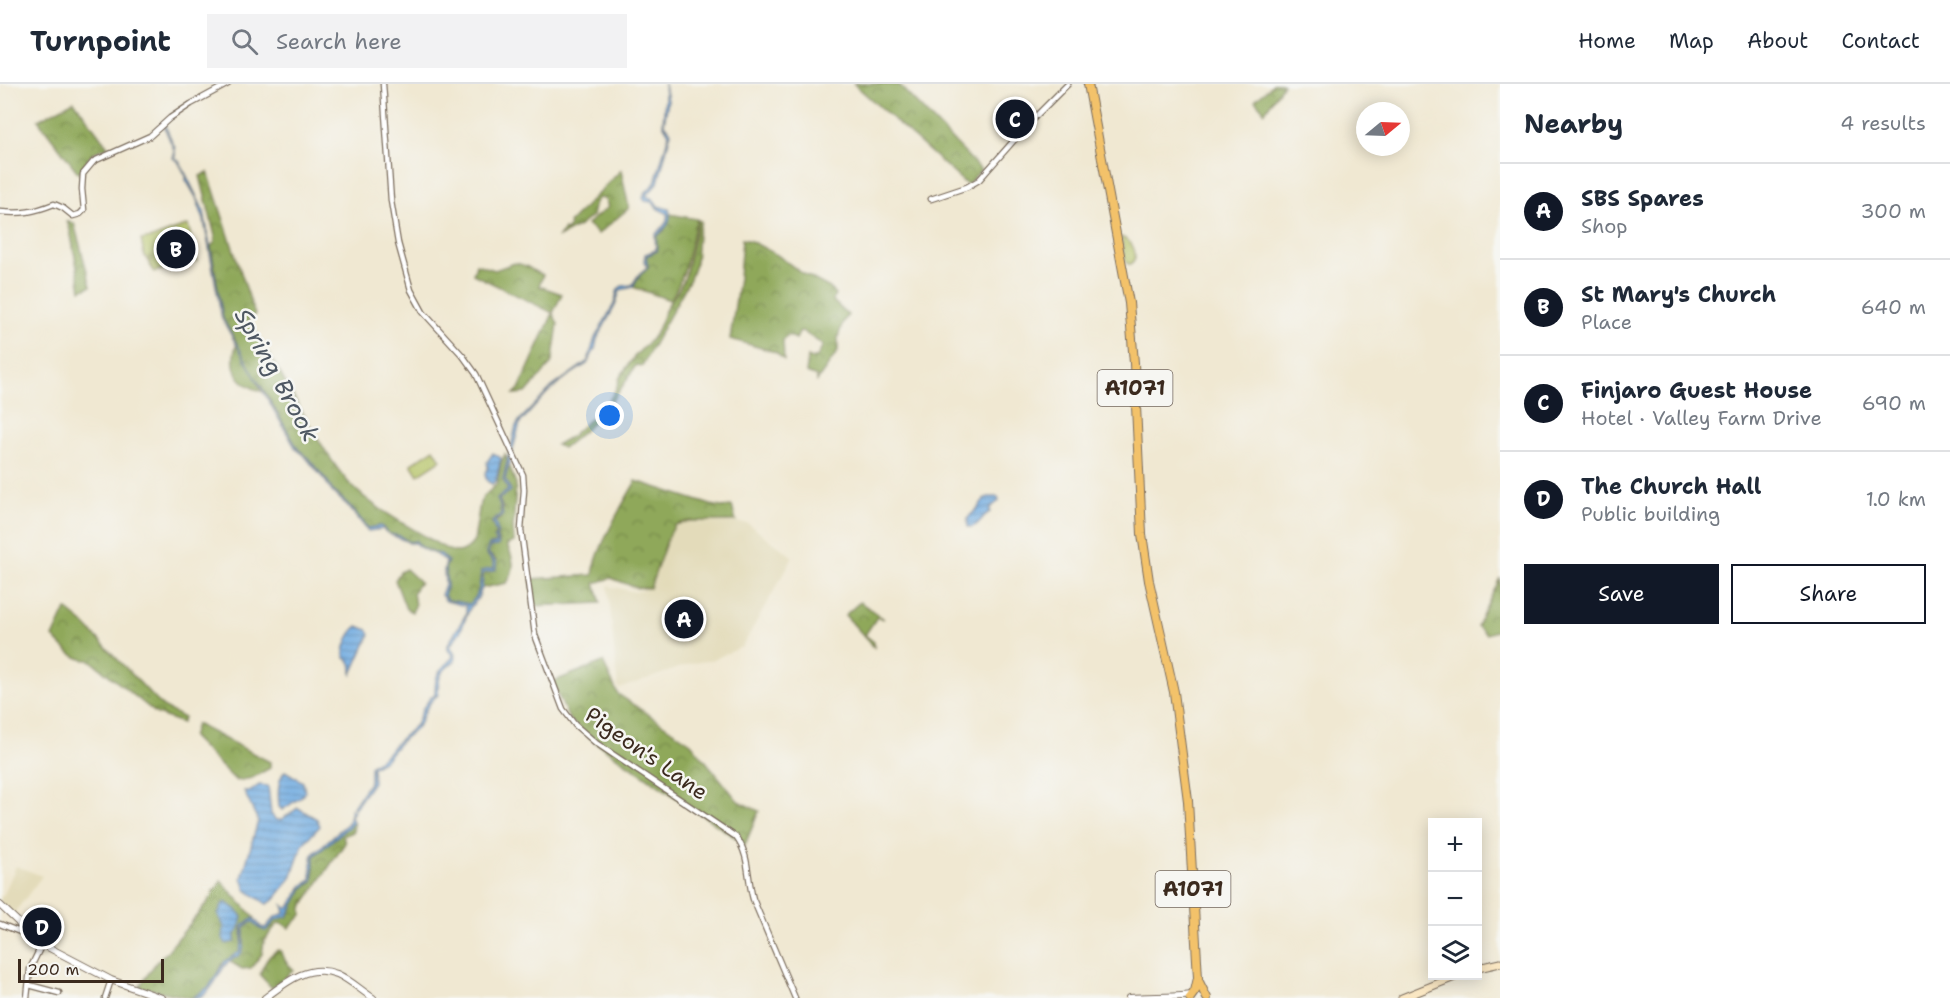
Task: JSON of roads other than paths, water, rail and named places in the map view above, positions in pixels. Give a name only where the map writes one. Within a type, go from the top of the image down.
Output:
[{"type":"main road","name":"A1071","points":[[1088,84],[1129,303],[1142,534],[1149,581],[1177,716],[1188,801],[1198,978],[1206,996]]},
{"type":"main road","points":[[1482,967],[1500,963]]},
{"type":"main road","name":"A1071","points":[[1192,996],[1198,978]]},
{"type":"main road","points":[[1402,998],[1445,980]]},
{"type":"main road","points":[[1192,996],[1198,992],[1206,996]]},
{"type":"street","points":[[0,212],[36,212],[54,204],[73,216],[81,214],[84,210],[83,174],[94,161],[150,136],[166,121],[193,103],[228,84]]},
{"type":"street","name":"Pigeon's Lane","points":[[383,84],[391,201],[406,276],[418,306],[476,374],[523,475],[525,486],[522,537],[535,635],[563,710],[575,725],[596,743],[736,837],[746,854],[753,899],[795,998]]},
{"type":"street","points":[[931,199],[967,188],[979,180],[1036,115],[1068,84]]},
{"type":"street","points":[[0,905],[26,934]]},
{"type":"street","points":[[10,914],[1,924],[26,934],[111,980],[162,998]]},
{"type":"street","points":[[27,998],[30,969],[42,944]]},
{"type":"street","points":[[265,998],[303,972],[322,972],[337,974],[373,998]]},
{"type":"street","points":[[105,998],[111,980]]},
{"type":"street","points":[[29,985],[60,993]]},
{"type":"street","points":[[1129,998],[1192,996]]},
{"type":"water","points":[[665,84],[668,101],[664,124],[671,132],[658,183],[646,196],[653,199],[658,206],[669,209],[670,214],[669,222],[656,237],[657,251],[646,256],[648,268],[640,275],[633,287],[620,290],[615,306],[597,339],[595,349],[587,364],[547,393],[520,423],[505,479],[511,491],[499,499],[503,515],[495,521],[499,544],[490,547],[488,553],[496,562],[496,570],[483,573],[482,588],[478,598],[470,608],[460,632],[450,646],[455,654],[455,661],[441,675],[438,695],[426,709],[418,727],[400,742],[385,760],[372,767],[373,782],[355,808],[353,807],[370,781],[370,766],[383,757],[416,725],[423,708],[435,695],[438,673],[453,655],[448,650],[448,645],[466,614],[466,606],[446,601],[441,595],[445,585],[444,570],[446,562],[422,549],[415,543],[409,543],[389,534],[400,536],[409,542],[416,541],[424,549],[441,554],[448,561],[445,568],[447,585],[444,596],[448,600],[469,604],[473,601],[480,585],[481,571],[494,568],[493,562],[486,553],[489,545],[497,543],[492,522],[501,514],[497,499],[508,490],[503,479],[516,426],[552,387],[588,361],[595,338],[614,304],[618,289],[632,285],[639,274],[647,267],[644,261],[645,254],[656,250],[655,235],[664,226],[667,213],[658,209],[652,202],[645,201],[643,197],[655,183],[669,134],[663,124]]},
{"type":"water","points":[[164,123],[175,148],[175,152],[163,124]]},
{"type":"water","points":[[175,152],[175,158],[180,162],[204,212],[223,319],[257,380],[298,449],[308,458],[328,482],[332,490],[348,504],[368,528],[381,526],[389,534],[383,529],[368,531],[347,505],[332,492],[304,455],[296,449],[222,319],[204,220],[186,176],[178,161],[173,158]]},
{"type":"water","points":[[493,453],[501,458],[496,481],[492,484],[487,481],[485,475],[488,468],[487,462]]},
{"type":"water","points":[[988,497],[998,497],[999,501],[977,524],[968,527],[969,516]]},
{"type":"water","points":[[358,626],[368,630],[370,634],[352,674],[352,664],[344,654],[350,636]]},
{"type":"water","points":[[285,771],[303,782],[305,792],[282,810],[279,807],[279,788]]},
{"type":"water","points":[[259,785],[268,786],[271,814],[276,820],[281,820],[298,808],[317,819],[320,826],[303,844],[291,878],[274,900],[267,904],[246,890],[242,878],[258,821],[244,791],[251,791]]},
{"type":"water","points":[[351,809],[354,811],[351,816],[353,823],[314,856],[313,881],[303,888],[288,916],[276,920],[266,931],[260,929],[254,922],[249,923],[244,929],[244,948],[239,956],[227,963],[209,990],[199,997],[192,998],[209,987],[225,961],[239,952],[243,925],[254,918],[261,927],[265,928],[275,917],[285,913],[283,905],[288,909],[302,886],[311,880],[313,854],[348,823]]},
{"type":"water","points":[[225,902],[236,909],[242,917],[239,930],[235,934],[235,942],[226,944],[223,938],[224,927],[218,914]]},
{"type":"place","name":"Finjaro Guest House","points":[[1015,119]]},
{"type":"place","name":"St Mary's Church","points":[[176,249]]},
{"type":"place","name":"SBS Spares","points":[[684,619]]},
{"type":"place","name":"The Church Hall","points":[[42,927]]},
{"type":"water label","name":"Spring Brook","points":[[277,375]]}]
